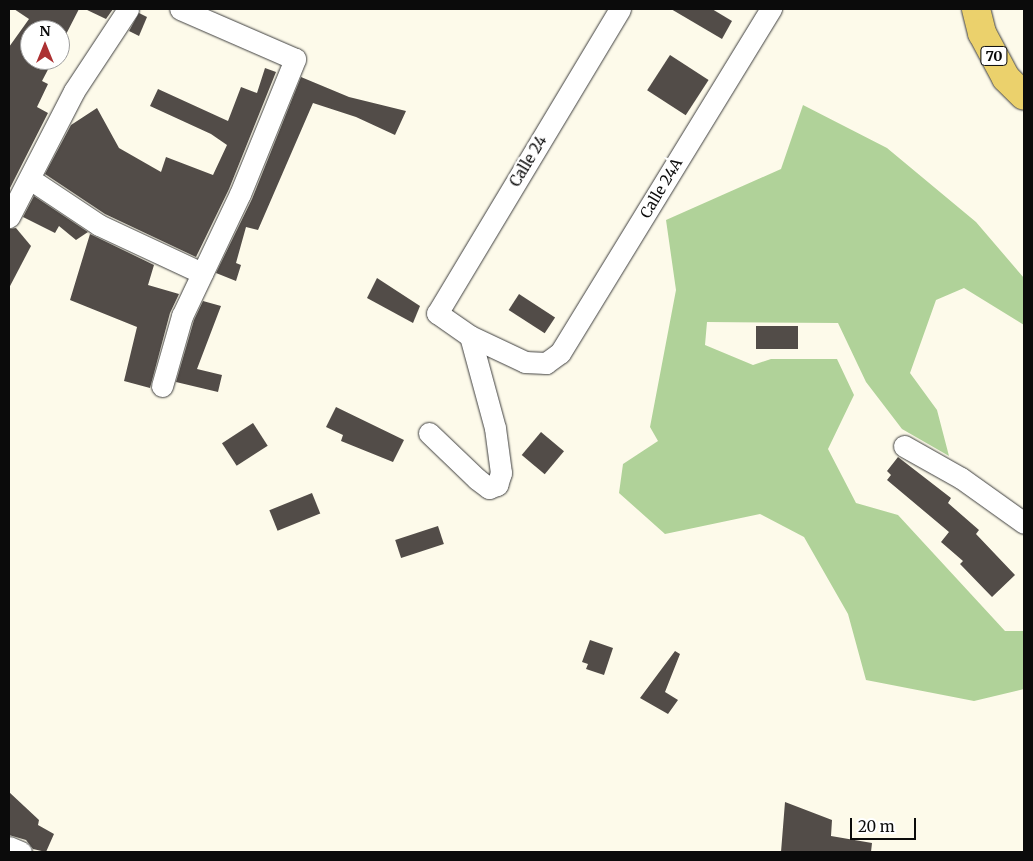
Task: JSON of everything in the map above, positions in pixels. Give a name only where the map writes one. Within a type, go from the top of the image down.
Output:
[{"type":"main road","name":"70","points":[[976,9],[982,33],[1006,78],[1024,96]]},
{"type":"street","points":[[9,217],[30,179],[42,148],[74,91],[128,9]]},
{"type":"street","points":[[162,386],[182,316],[240,194],[295,59],[180,9]]},
{"type":"street","name":"Calle 24","points":[[470,336],[436,313],[620,9]]},
{"type":"street","name":"Calle 24A","points":[[470,336],[524,362],[546,363],[560,353],[771,9]]},
{"type":"street","points":[[30,179],[100,225],[202,273]]},
{"type":"street","points":[[429,433],[477,479],[489,488],[496,485],[501,473],[495,428],[470,336]]},
{"type":"street","points":[[904,446],[961,478],[1024,523]]},
{"type":"street","points":[[9,847],[21,852]]},
{"type":"green space","points":[[803,105],[887,148],[976,222],[1024,278],[1024,325],[964,288],[936,300],[910,373],[937,410],[949,456],[902,429],[866,382],[838,323],[707,322],[705,345],[753,365],[771,359],[837,359],[854,395],[828,449],[856,503],[898,515],[1005,631],[1024,631],[1024,689],[974,701],[866,680],[848,614],[804,537],[760,514],[665,534],[619,493],[623,464],[658,441],[650,427],[676,290],[666,220],[781,169]]},
{"type":"building","points":[[14,9],[79,9],[70,27],[70,20],[29,19]]},
{"type":"building","points":[[85,9],[113,9],[106,19]]},
{"type":"building","points":[[671,9],[712,9],[732,21],[722,39]]},
{"type":"building","points":[[139,13],[147,17],[139,36],[129,31]]},
{"type":"building","points":[[20,32],[20,70],[48,70],[42,81],[48,84],[37,107],[48,113],[9,190],[9,47]]},
{"type":"building","points":[[670,55],[709,80],[686,115],[647,90]]},
{"type":"building","points":[[265,68],[276,72],[229,189],[196,257],[105,214],[45,174],[71,125],[97,108],[119,148],[161,172],[166,157],[213,175],[227,145],[211,134],[150,106],[158,89],[228,121],[241,87],[257,93]]},
{"type":"building","points":[[301,77],[349,97],[406,111],[395,135],[356,117],[313,103],[258,230],[246,227],[236,263],[241,265],[236,281],[216,273],[252,199]]},
{"type":"building","points":[[34,196],[88,232],[76,240],[59,226],[55,233],[23,217]]},
{"type":"building","points":[[16,228],[31,246],[9,288],[9,229]]},
{"type":"building","points":[[90,234],[154,265],[148,285],[179,294],[170,313],[150,388],[124,381],[137,327],[70,300]]},
{"type":"building","points":[[377,278],[420,306],[413,323],[367,298]]},
{"type":"building","points":[[519,294],[555,317],[545,333],[509,310]]},
{"type":"building","points":[[203,301],[221,306],[197,369],[222,375],[218,392],[176,382],[194,320]]},
{"type":"building","points":[[756,326],[798,326],[798,349],[756,349]]},
{"type":"building","points":[[336,407],[404,440],[393,462],[341,441],[343,435],[326,427]]},
{"type":"building","points":[[253,423],[268,446],[237,466],[222,443]]},
{"type":"building","points":[[541,432],[564,451],[545,474],[522,455]]},
{"type":"building","points":[[898,457],[951,498],[948,503],[979,530],[976,534],[1015,575],[992,597],[960,564],[963,561],[941,542],[949,532],[887,480],[891,475],[887,471]]},
{"type":"building","points":[[312,493],[320,513],[278,531],[269,510]]},
{"type":"building","points":[[438,526],[444,544],[401,558],[395,540]]},
{"type":"building","points":[[590,640],[613,648],[604,675],[586,669],[588,664],[582,662]]},
{"type":"building","points":[[675,651],[680,654],[665,692],[678,700],[668,714],[640,698]]},
{"type":"building","points":[[9,792],[39,820],[38,825],[54,834],[46,852],[33,849],[26,840],[9,835]]},
{"type":"building","points":[[785,802],[832,820],[831,836],[872,843],[871,852],[781,852]]}]
